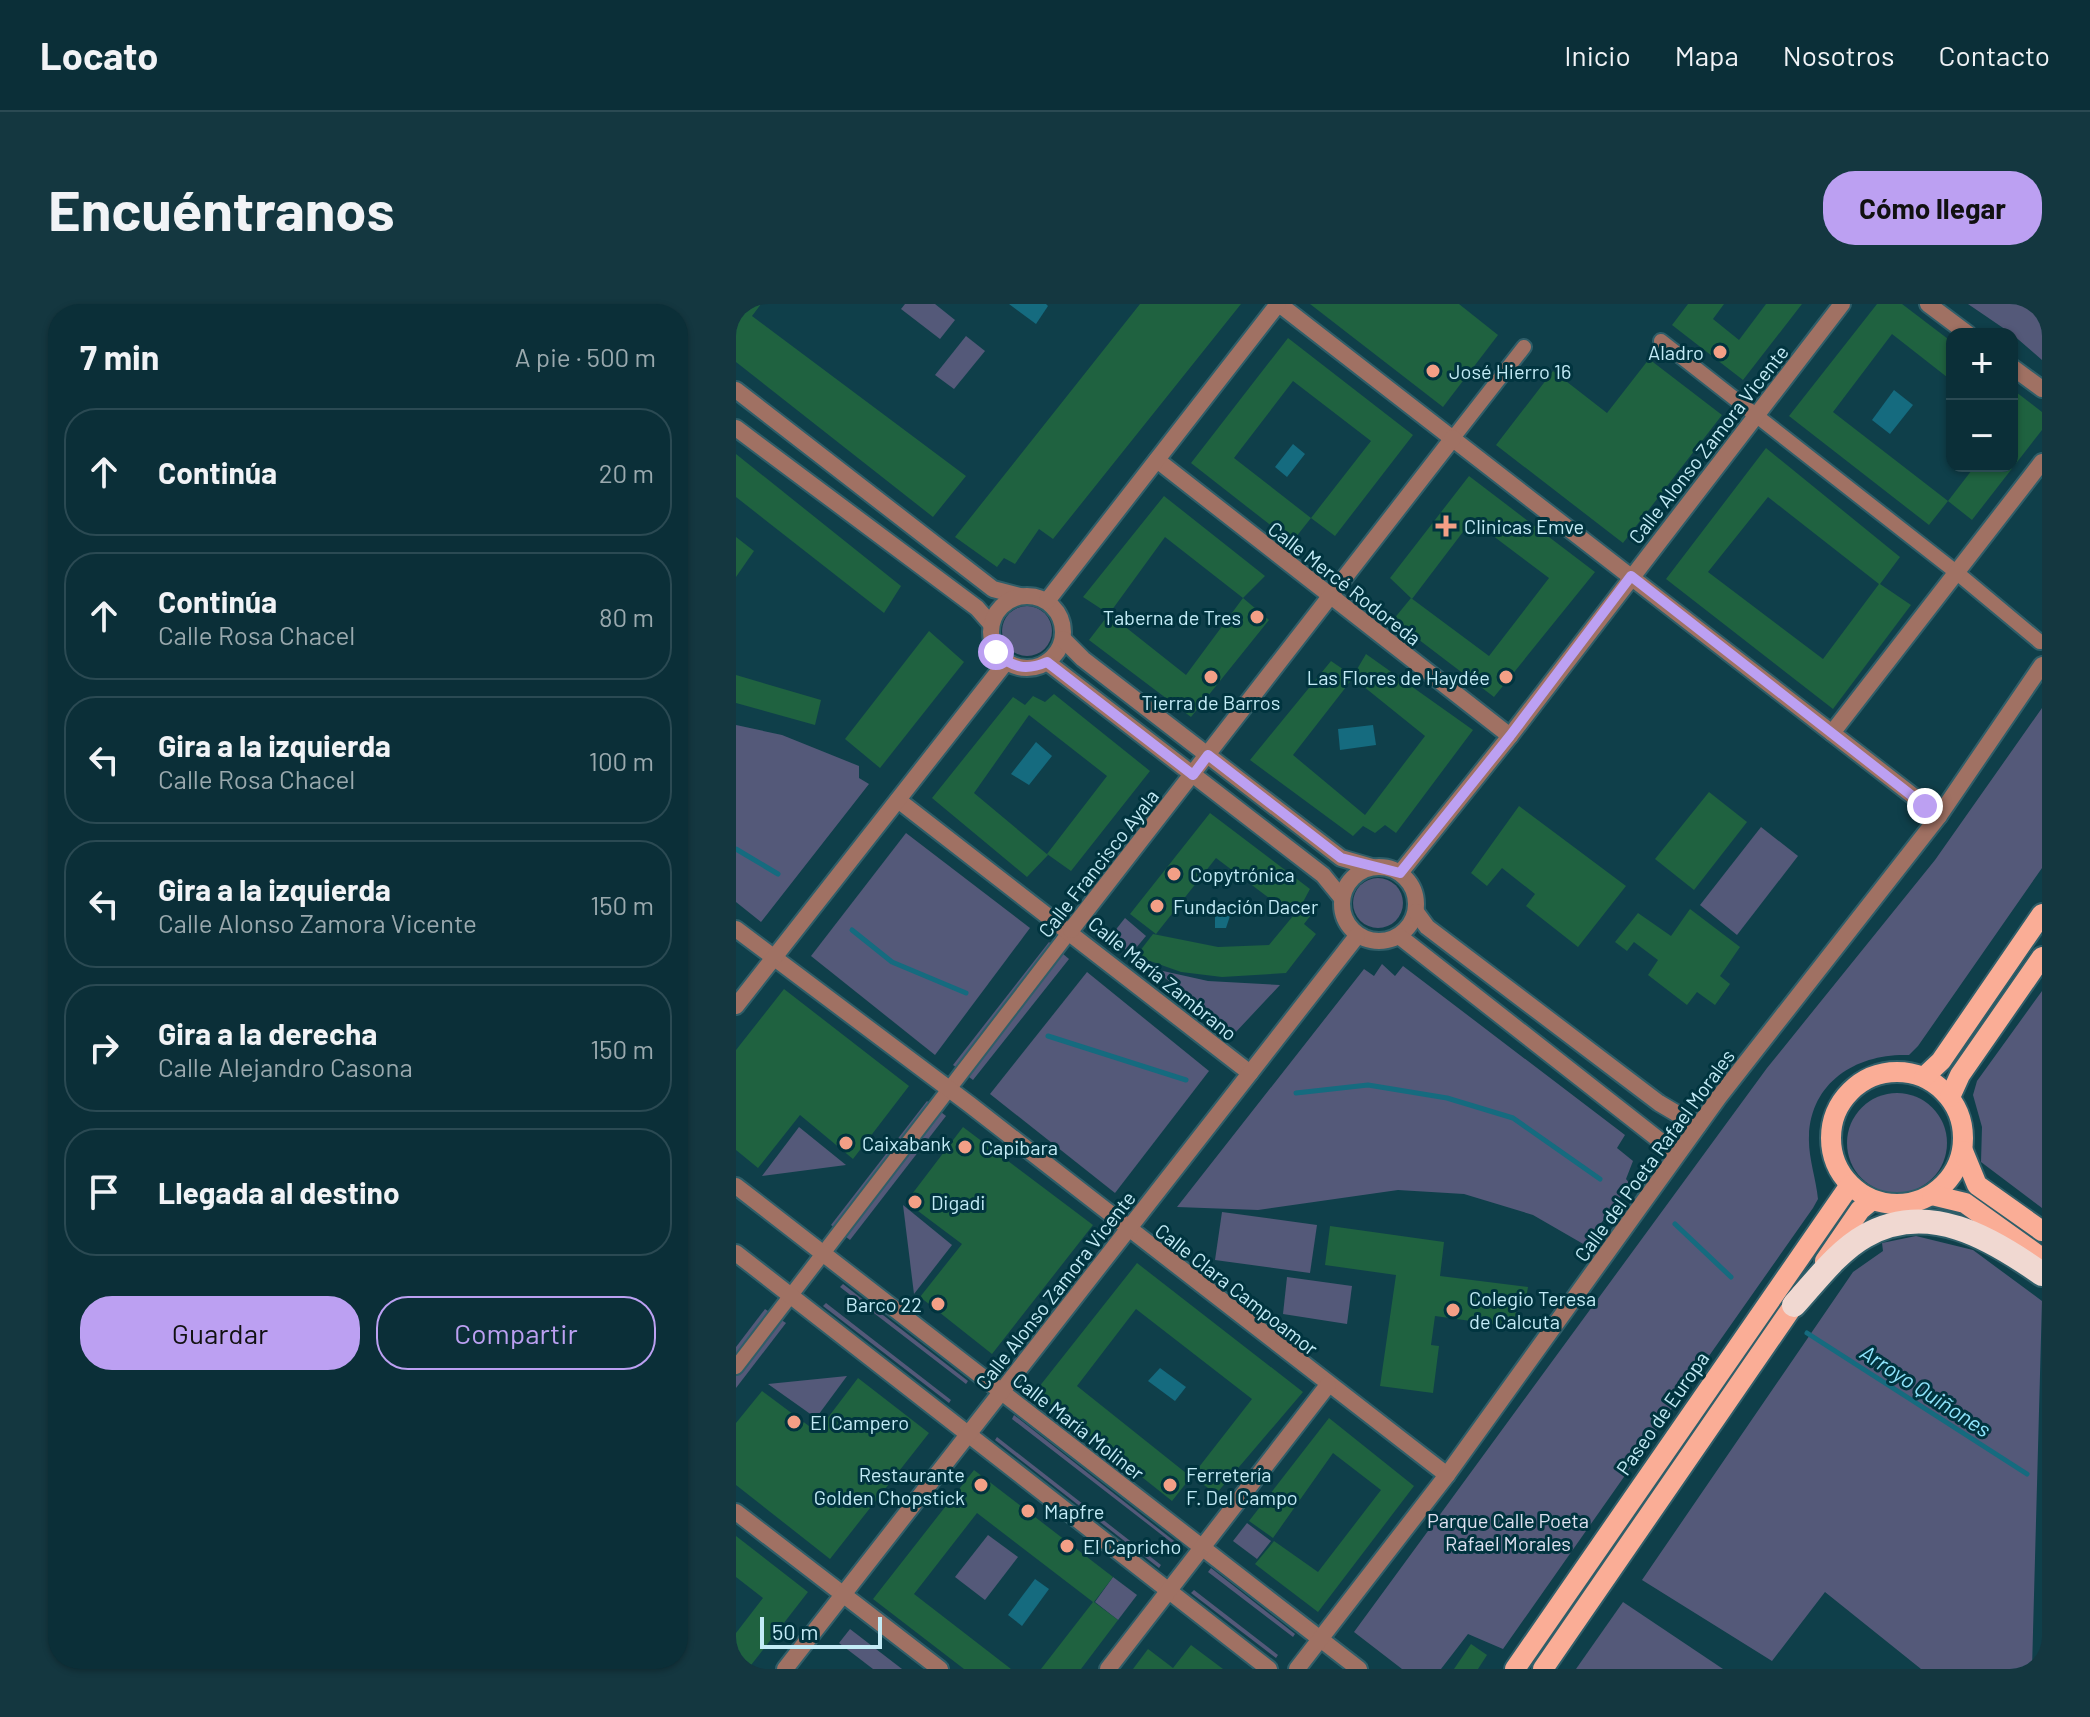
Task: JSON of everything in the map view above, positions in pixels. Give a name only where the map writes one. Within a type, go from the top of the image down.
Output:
[{"type":"highway","points":[[1794,1305],[1867,1235],[1911,1221],[1956,1225],[2003,1247],[2042,1274]]},
{"type":"main road","points":[[1924,1077],[1941,1061],[2042,914]]},
{"type":"main road","points":[[1950,1097],[1960,1075],[2042,957]]},
{"type":"main road","points":[[1904,1072],[1924,1077],[1950,1097],[1964,1132],[1963,1151],[1953,1176],[1932,1195],[1903,1205],[1872,1200],[1850,1185],[1838,1169],[1831,1149],[1831,1129],[1837,1110],[1849,1093],[1865,1080],[1884,1073],[1904,1072]]},
{"type":"main road","points":[[1963,1151],[1977,1185],[2042,1231]]},
{"type":"main road","name":"Paseo de Europa","points":[[1515,1669],[1850,1185]]},
{"type":"main road","points":[[1932,1195],[1965,1203],[2042,1258]]},
{"type":"main road","points":[[1543,1669],[1860,1210],[1872,1200]]},
{"type":"street","points":[[1047,601],[1278,304],[1939,816]]},
{"type":"street","name":"Calle Alonso Zamora Vicente","points":[[1400,873],[1510,736],[1842,304]]},
{"type":"street","points":[[1928,304],[1960,328]]},
{"type":"street","points":[[1661,341],[1956,572],[2040,642]]},
{"type":"street","name":"Calle Francisco Ayala","points":[[736,1367],[1524,347]]},
{"type":"street","points":[[2018,371],[2042,389]]},
{"type":"street","points":[[736,390],[993,589],[1047,601],[1057,612],[1063,639],[1083,659],[1341,858],[1400,873],[1410,884],[1416,912],[1427,927],[1659,1103],[1698,1126]]},
{"type":"street","points":[[736,428],[977,608],[991,624]]},
{"type":"street","name":"Calle Mercé Rodoreda","points":[[1157,460],[1510,736]]},
{"type":"street","points":[[1832,733],[2042,462]]},
{"type":"street","points":[[1020,596],[1006,601],[991,624],[990,638],[1006,662],[1033,668],[1047,662],[1063,639]]},
{"type":"street","points":[[736,1006],[1006,662]]},
{"type":"street","points":[[1047,662],[1323,875],[1341,897],[1347,925],[1357,936],[1371,942],[1386,942],[1410,926],[1416,912]]},
{"type":"street","name":"Calle del Poeta Rafael Morales","points":[[1297,1669],[1447,1475],[1698,1126],[1939,816],[2042,665]]},
{"type":"street","name":"Calle María Zambrano","points":[[898,800],[1071,930],[1250,1073]]},
{"type":"street","points":[[1341,897],[1347,883],[1358,873],[1372,867]]},
{"type":"street","name":"Calle Clara Campoamor","points":[[736,929],[949,1089],[1447,1475]]},
{"type":"street","name":"Calle Alonso Zamora Vicente","points":[[785,1669],[1357,936]]},
{"type":"street","points":[[1399,936],[1677,1154]]},
{"type":"street","name":"Calle María Moliner","points":[[736,1186],[1359,1669]]},
{"type":"street","points":[[736,1253],[1269,1669]]},
{"type":"street","points":[[1108,1669],[1328,1385]]},
{"type":"street","points":[[736,1512],[940,1669]]},
{"type":"green space","points":[[905,304],[935,304],[955,320],[940,339],[901,309]]},
{"type":"green space","points":[[1968,304],[2042,304],[2042,360],[2018,339],[2018,328],[2003,328]]},
{"type":"green space","points":[[966,336],[985,351],[954,389],[935,375]]},
{"type":"green space","points":[[1027,606],[1045,613],[1052,631],[1045,649],[1027,656],[1009,649],[1002,631],[1009,613]]},
{"type":"green space","name":"Parque Calle Poeta Rafael Morales","points":[[2042,708],[2042,868],[1918,1046],[1909,1055],[1873,1059],[1856,1065],[1828,1085],[1818,1099],[1809,1136],[1818,1199],[1813,1208],[1503,1649],[1468,1634],[1441,1669],[1402,1669],[1354,1632],[1767,1068],[1935,860]]},
{"type":"green space","points":[[736,725],[782,735],[859,766],[859,778],[869,784],[761,922],[736,902]]},
{"type":"green space","points":[[1761,827],[1798,856],[1737,935],[1700,905]]},
{"type":"green space","points":[[906,833],[1030,928],[935,1055],[811,956]]},
{"type":"green space","points":[[1378,878],[1396,885],[1403,903],[1396,921],[1378,928],[1360,921],[1353,903],[1360,885]]},
{"type":"green space","points":[[1125,918],[1146,936],[1131,954],[1110,937]]},
{"type":"green space","points":[[1049,942],[1069,959],[973,1080],[953,1065]]},
{"type":"green space","points":[[1382,964],[1395,976],[1403,966],[1625,1135],[1617,1148],[1633,1161],[1626,1179],[1630,1184],[1585,1245],[1533,1215],[1464,1194],[1398,1190],[1258,1210],[1177,1207],[1364,969],[1374,976]]},
{"type":"green space","points":[[1154,969],[1208,981],[1280,985],[1234,1034]]},
{"type":"green space","points":[[1087,972],[1209,1071],[1115,1193],[990,1094]]},
{"type":"green space","points":[[2042,991],[2042,1208],[1981,1162],[1982,1127],[1973,1095],[1977,1081]]},
{"type":"green space","points":[[1897,1093],[1916,1097],[1932,1108],[1943,1124],[1947,1143],[1943,1162],[1932,1178],[1916,1189],[1897,1193],[1878,1189],[1862,1178],[1851,1162],[1847,1143],[1851,1124],[1862,1108],[1878,1097]]},
{"type":"green space","points":[[927,1101],[946,1116],[850,1240],[831,1225]]},
{"type":"green space","points":[[799,1127],[846,1165],[762,1176]]},
{"type":"green space","points":[[903,1205],[952,1245],[914,1294]]},
{"type":"green space","points":[[1222,1212],[1317,1225],[1310,1273],[1215,1260]]},
{"type":"green space","points":[[1916,1236],[1973,1250],[2042,1301],[2032,1669],[1921,1669],[1825,1592],[1772,1661],[1642,1580],[1853,1272],[1883,1251],[1882,1243]]},
{"type":"green space","points":[[1287,1277],[1352,1286],[1347,1324],[1283,1314]]},
{"type":"green space","points":[[843,1284],[968,1381],[966,1384],[840,1287]]},
{"type":"green space","points":[[826,1303],[951,1400],[949,1403],[823,1306]]},
{"type":"green space","points":[[765,1309],[786,1323],[736,1388],[736,1347]]},
{"type":"green space","points":[[847,1376],[816,1418],[768,1384]]},
{"type":"green space","points":[[1014,1415],[1178,1544],[1176,1546],[1012,1419]]},
{"type":"green space","points":[[997,1437],[1161,1565],[1159,1568],[995,1440]]},
{"type":"green space","points":[[1247,1523],[1271,1541],[1257,1559],[1233,1541]]},
{"type":"green space","points":[[988,1535],[1018,1557],[985,1600],[955,1577]]},
{"type":"green space","points":[[1211,1568],[1295,1634],[1293,1637],[1208,1572]]},
{"type":"green space","points":[[1113,1577],[1137,1595],[1118,1620],[1095,1602]]},
{"type":"green space","points":[[1194,1590],[1278,1655],[1276,1658],[1191,1593]]},
{"type":"green space","points":[[1623,1602],[1723,1669],[1576,1669]]},
{"type":"green space","points":[[850,1629],[902,1669],[873,1669],[839,1643]]},
{"type":"shaded area","points":[[1009,304],[1046,304],[1048,306],[1036,324]]},
{"type":"shaded area","points":[[1894,390],[1913,405],[1890,434],[1872,420]]},
{"type":"shaded area","points":[[1293,444],[1305,454],[1287,477],[1275,467]]},
{"type":"shaded area","points":[[1373,725],[1376,745],[1340,750],[1338,729]]},
{"type":"shaded area","points":[[1036,742],[1052,756],[1029,785],[1011,774]]},
{"type":"shaded area","points":[[1223,904],[1232,910],[1226,928],[1215,928],[1215,917]]},
{"type":"shaded area","points":[[1160,1368],[1186,1387],[1175,1401],[1148,1381]]},
{"type":"shaded area","points":[[1035,1579],[1049,1589],[1022,1626],[1008,1615]]},
{"type":"building","points":[[736,304],[761,304],[752,316],[966,476],[933,517],[736,362]]},
{"type":"building","points":[[1140,304],[1241,304],[1053,539],[1039,529],[1015,564],[1004,558],[997,567],[955,537]]},
{"type":"building","name":"José Hierro 16","points":[[1310,304],[1459,304],[1498,335],[1443,407]]},
{"type":"building","points":[[1688,304],[1724,304],[1713,319],[1739,340],[1766,304],[1802,304],[1743,380],[1672,325]]},
{"type":"building","points":[[1877,304],[1902,304],[1946,337],[1946,376],[1892,334],[1833,412],[1948,501],[1929,525],[1789,416]]},
{"type":"building","points":[[1288,338],[1413,435],[1335,536],[1311,518],[1292,542],[1191,463]],"holes":[[[1293,381],[1371,441],[1311,518],[1234,458]]]},
{"type":"building","points":[[1649,359],[1722,415],[1623,543],[1496,445],[1553,371],[1607,413]]},
{"type":"building","points":[[2018,394],[2042,412],[2042,430],[2018,461]]},
{"type":"building","points":[[1766,448],[1900,557],[1880,584],[1911,605],[1833,709],[1666,579]],"holes":[[[1768,497],[1879,584],[1823,659],[1708,572]]]},
{"type":"building","points":[[736,454],[901,586],[884,613],[736,497]]},
{"type":"building","points":[[1970,472],[2009,472],[1972,520],[1948,501]]},
{"type":"building","points":[[1469,476],[1595,572],[1494,697],[1393,620],[1411,598],[1390,578]],"holes":[[[1472,520],[1549,578],[1489,656],[1412,599]]]},
{"type":"building","points":[[1164,496],[1265,576],[1243,598],[1165,537],[1109,614],[1083,597]]},
{"type":"building","points":[[736,537],[754,551],[736,577]]},
{"type":"building","points":[[1243,598],[1269,620],[1191,717],[1089,640],[1109,614],[1186,675]]},
{"type":"building","points":[[929,631],[964,662],[880,768],[845,739]]},
{"type":"building","points":[[1366,654],[1473,730],[1396,833],[1385,825],[1375,833],[1363,826],[1353,836],[1250,760],[1331,661],[1353,676]],"holes":[[[1353,678],[1425,736],[1365,815],[1293,755]]]},
{"type":"building","points":[[736,675],[821,700],[815,725],[736,703]]},
{"type":"building","points":[[1054,694],[1150,771],[1071,871],[1047,854],[1107,776],[1029,715],[974,793],[1048,855],[1027,877],[932,798],[1013,697],[1025,705],[1033,696],[1045,702]]},
{"type":"building","points":[[1709,792],[1747,822],[1694,890],[1655,859]]},
{"type":"building","points":[[1519,806],[1626,886],[1578,947],[1526,906],[1535,894],[1502,868],[1487,886],[1471,873]]},
{"type":"building","points":[[1210,813],[1310,889],[1303,902],[1314,911],[1304,924],[1316,934],[1286,973],[1222,977],[1181,972],[1136,956],[1153,934],[1218,947],[1269,945],[1293,916],[1216,858],[1156,934],[1130,914]]},
{"type":"building","points":[[1690,909],[1740,947],[1720,976],[1730,984],[1715,1005],[1697,992],[1687,1005],[1648,975],[1658,960],[1634,942],[1627,951],[1615,942],[1638,913],[1671,936]]},
{"type":"building","points":[[784,989],[909,1086],[853,1159],[800,1115],[758,1168],[736,1150],[736,1050]]},
{"type":"building","points":[[963,1127],[1093,1225],[992,1354],[920,1297],[962,1244],[906,1202]]},
{"type":"building","name":"Colegio Teresa de Calcuta","points":[[1330,1226],[1444,1242],[1440,1276],[1528,1287],[1525,1304],[1517,1303],[1514,1327],[1435,1316],[1431,1345],[1439,1346],[1433,1393],[1380,1386],[1396,1275],[1325,1265]]},
{"type":"building","points":[[1137,1263],[1303,1392],[1216,1494],[1192,1476],[1252,1399],[1136,1309],[1077,1386],[1191,1477],[1172,1501],[1035,1392]]},
{"type":"building","points":[[858,1378],[929,1433],[830,1559],[736,1485],[736,1423],[762,1391],[817,1432]]},
{"type":"building","points":[[1329,1418],[1414,1486],[1318,1612],[1255,1564],[1274,1541],[1318,1572],[1381,1490],[1333,1453],[1273,1538],[1249,1521]]},
{"type":"building","points":[[974,1470],[1113,1577],[1094,1602],[1118,1620],[1081,1669],[1041,1669],[1093,1602],[977,1513],[914,1594],[1011,1669],[964,1669],[873,1599]]},
{"type":"building","points":[[736,1536],[808,1592],[748,1669],[736,1669],[736,1633],[763,1598],[736,1577]]},
{"type":"building","points":[[1471,1644],[1487,1655],[1478,1669],[1454,1669]]},
{"type":"building","points":[[1191,1645],[1223,1669],[1133,1669],[1148,1649],[1173,1668]]},
{"type":"waterway","name":"Arroyo Quiñones","points":[[736,849],[778,874]]},
{"type":"waterway","name":"Arroyo Quiñones","points":[[852,930],[892,962],[966,993]]},
{"type":"waterway","name":"Arroyo Quiñones","points":[[1048,1036],[1186,1080]]},
{"type":"waterway","name":"Arroyo Quiñones","points":[[1296,1093],[1368,1085],[1447,1098],[1513,1118],[1600,1179]]},
{"type":"waterway","name":"Arroyo Quiñones","points":[[1675,1224],[1731,1277]]},
{"type":"waterway","name":"Arroyo Quiñones","points":[[1807,1333],[2027,1474]]},
{"type":"place","name":"Aladro","points":[[1720,352]]},
{"type":"place","name":"José Hierro 16","points":[[1433,371]]},
{"type":"place","name":"Clinicas Emve","points":[[1446,526]]},
{"type":"place","name":"Taberna de Tres","points":[[1257,617]]},
{"type":"place","name":"Tierra de Barros","points":[[1211,677]]},
{"type":"place","name":"Las Flores de Haydée","points":[[1506,677]]},
{"type":"place","name":"Copytrónica","points":[[1174,874]]},
{"type":"place","name":"Fundación Dacer","points":[[1157,906]]},
{"type":"place","name":"Caixabank","points":[[846,1143]]},
{"type":"place","name":"Capibara","points":[[965,1147]]},
{"type":"place","name":"Digadi","points":[[915,1202]]},
{"type":"place","name":"Barco 22","points":[[938,1304]]},
{"type":"place","name":"Colegio Teresa de Calcuta","points":[[1453,1310]]},
{"type":"place","name":"El Campero","points":[[794,1422]]},
{"type":"place","name":"Restaurante Golden Chopstick","points":[[981,1485]]},
{"type":"place","name":"Ferretería F. Del Campo","points":[[1170,1485]]},
{"type":"place","name":"Mapfre","points":[[1028,1511]]},
{"type":"place","name":"El Capricho","points":[[1067,1546]]},
{"type":"route","points":[[996,652],[1006,662],[1019,667],[1033,668],[1047,662],[1193,775],[1208,755],[1341,858],[1400,873],[1510,736],[1631,576],[1925,806]]}]
